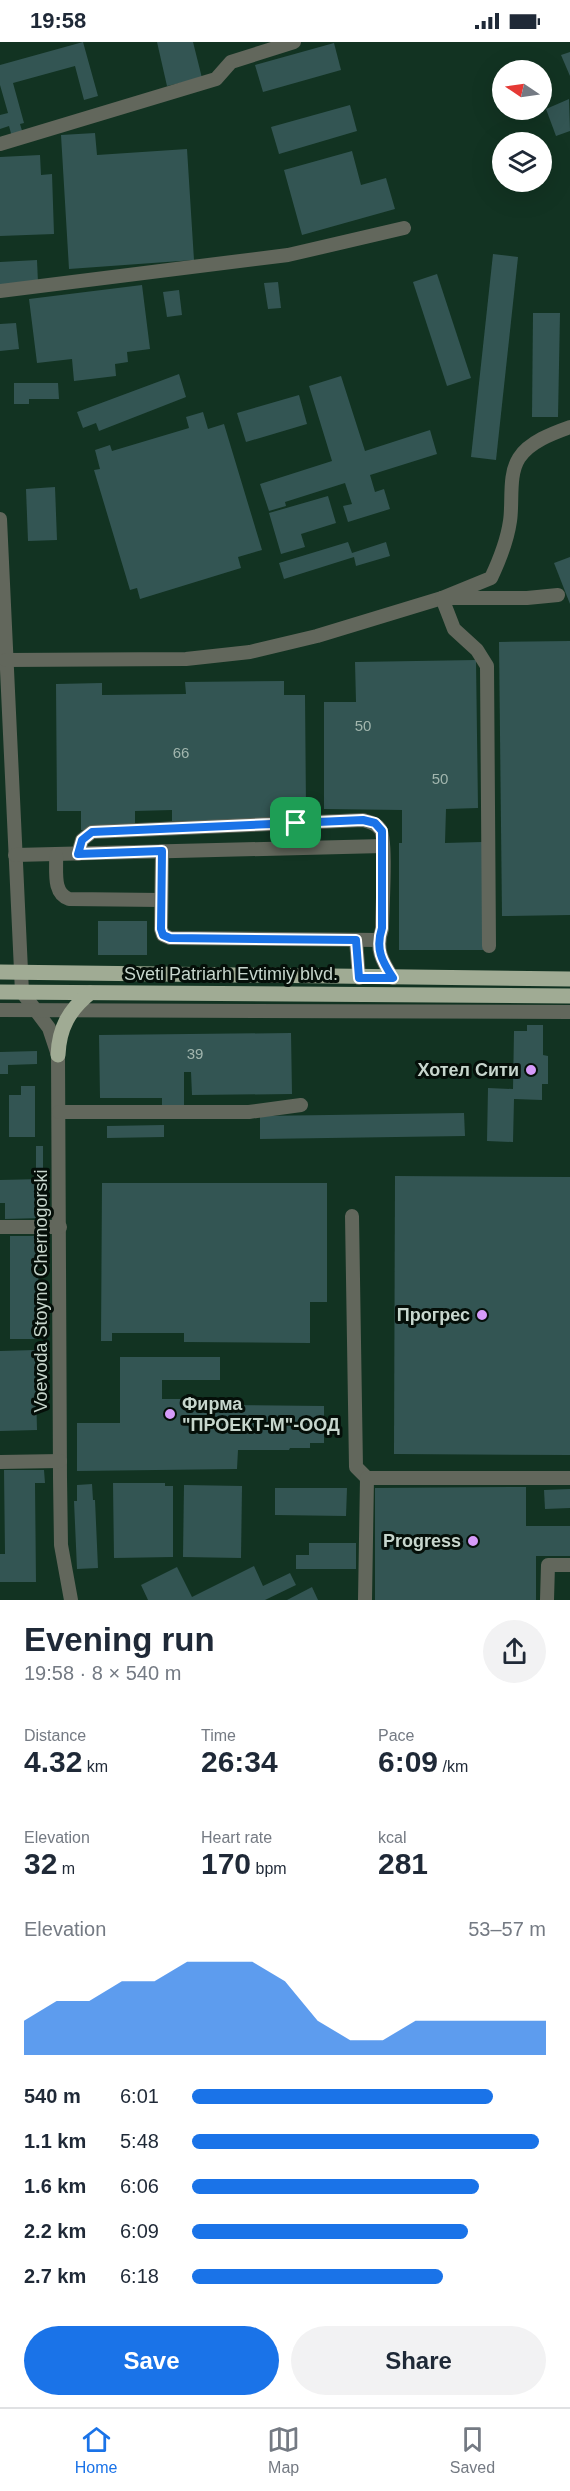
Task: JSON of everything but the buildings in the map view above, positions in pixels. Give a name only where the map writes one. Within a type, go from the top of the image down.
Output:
[{"type":"main road","name":"Sveti Patriarh Evtimiy blvd.","points":[[0,972],[570,979]]},
{"type":"main road","name":"Sveti Patriarh Evtimiy blvd.","points":[[0,992],[570,996]]},
{"type":"main road","points":[[58,1055],[58,1037],[62,1027],[73,1010],[90,993]]},
{"type":"street","points":[[0,144],[216,79],[231,62],[294,42]]},
{"type":"street","points":[[0,291],[288,255],[404,228]]},
{"type":"street","points":[[6,660],[186,659],[250,652],[316,636],[442,598],[491,578],[505,550],[514,472],[518,459],[526,449],[570,427]]},
{"type":"street","points":[[0,519],[6,660],[6,778],[15,855],[22,992]]},
{"type":"street","points":[[442,598],[528,598],[558,595]]},
{"type":"street","points":[[442,598],[454,629],[477,650],[487,666],[489,945]]},
{"type":"street","points":[[78,854],[82,840],[92,832],[363,820],[375,823],[382,831],[383,846],[382,928],[378,940],[379,957],[393,978]]},
{"type":"street","points":[[15,855],[383,846]]},
{"type":"street","points":[[162,851],[161,929],[163,935],[170,938],[378,940]]},
{"type":"street","points":[[56,855],[57,891],[61,896],[69,899],[161,900]]},
{"type":"street","points":[[356,940],[359,978]]},
{"type":"street","name":"Voevoda Stoyno Chernogorski","points":[[22,992],[49,1028],[58,1055],[61,1545],[65,1598]]},
{"type":"street","points":[[0,1010],[570,1012]]},
{"type":"street","points":[[58,1112],[147,1108],[249,1112],[300,1105]]},
{"type":"street","points":[[352,1216],[356,1467],[367,1478],[570,1478]]},
{"type":"street","points":[[0,1227],[60,1227]]},
{"type":"street","points":[[0,1462],[60,1461]]},
{"type":"street","points":[[365,1600],[367,1478]]},
{"type":"street","points":[[547,1600],[548,1565],[570,1565]]},
{"type":"shaded area","points":[[0,42],[570,42],[570,1600],[0,1600]]},
{"type":"place","name":"Хотел Сити","points":[[531,1070]]},
{"type":"place","name":"Прогрес","points":[[482,1315]]},
{"type":"place","name":"Фирма \"ПРОЕКТ-М\"-ООД","points":[[170,1414]]},
{"type":"place","name":"Progress","points":[[473,1541]]},
{"type":"route","points":[[363,820],[375,823],[382,831],[382,928],[378,940],[379,957],[393,978],[359,978],[356,940],[170,938],[163,935],[161,929],[162,851],[78,854],[82,840],[92,832],[296,823],[363,820]]}]
